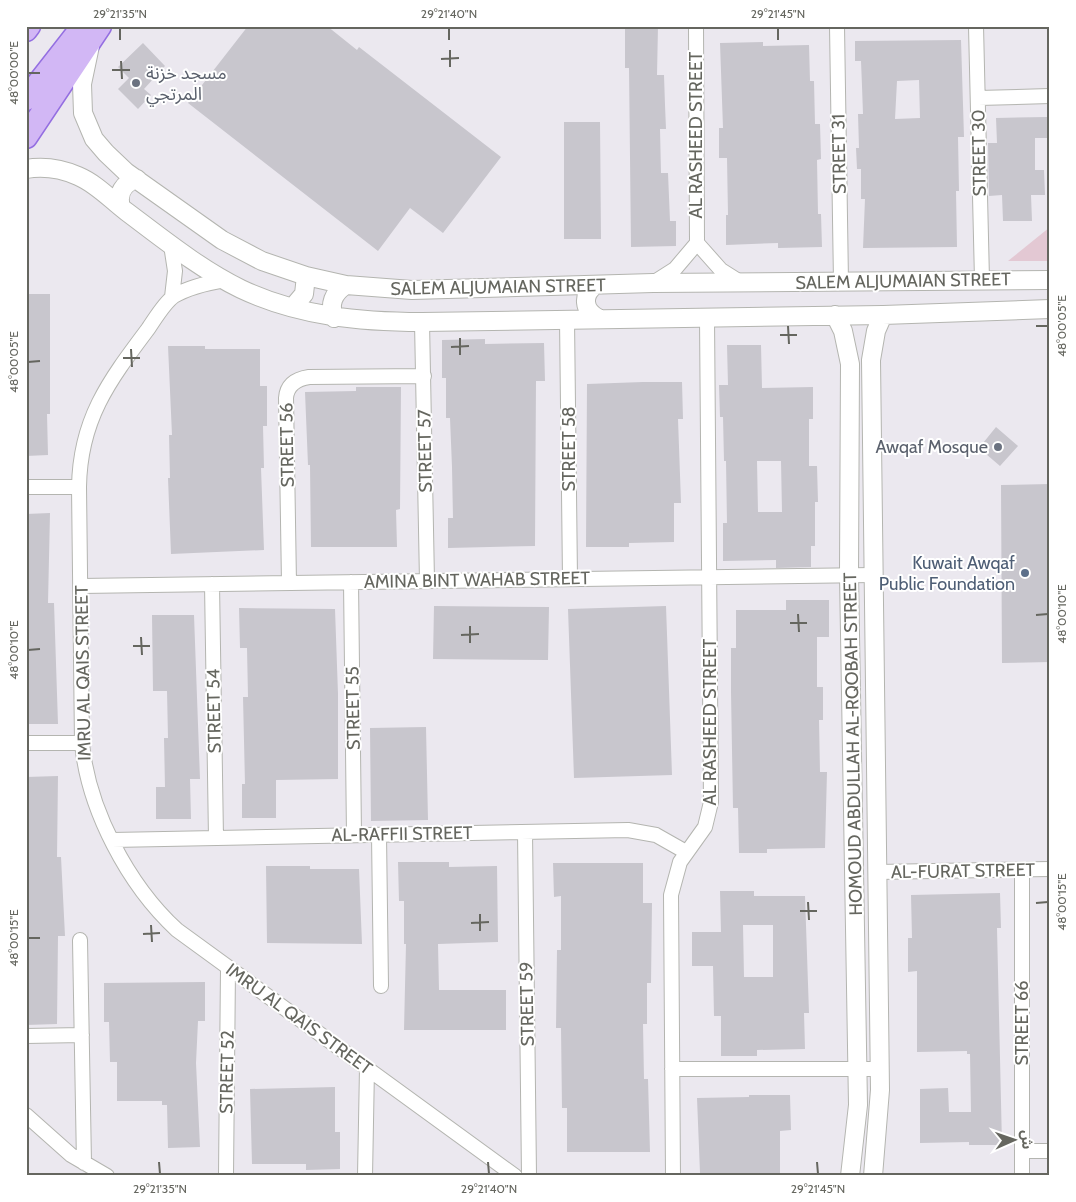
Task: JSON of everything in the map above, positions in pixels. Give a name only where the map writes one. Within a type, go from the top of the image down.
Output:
[{"type":"main road","points":[[26,30],[29,26]]},
{"type":"main road","points":[[26,99],[92,31]]},
{"type":"main road","points":[[26,137],[92,31]]},
{"type":"street","name":"AL RASHEED STREET","points":[[653,282],[675,269],[697,244],[696,26]]},
{"type":"street","name":"STREET 31","points":[[837,26],[841,282]]},
{"type":"street","name":"STREET 30","points":[[976,26],[982,280]]},
{"type":"street","name":"SALEM ALJUMAIAN STREET","points":[[92,31],[81,98],[87,126],[106,154],[209,232],[235,248],[270,264],[306,276],[346,285],[412,290],[653,282],[1049,280]]},
{"type":"street","points":[[978,98],[1050,96]]},
{"type":"street","name":"SALEM ALJUMAIAN STREET","points":[[26,169],[55,169],[79,176],[96,186],[171,245],[225,280],[258,296],[334,318],[379,322],[422,322],[883,315],[1049,309]]},
{"type":"street","points":[[121,207],[119,201],[122,189],[131,181],[137,179]]},
{"type":"street","name":"AL RASHEED STREET","points":[[697,244],[721,270],[740,282]]},
{"type":"street","points":[[171,245],[175,271],[172,298]]},
{"type":"street","points":[[293,307],[304,294],[306,276]]},
{"type":"street","name":"IMRU AL QAIS STREET","points":[[225,280],[197,286],[172,298],[109,382],[98,402],[83,446],[79,487],[82,743],[84,762],[92,793],[112,840],[140,890],[161,915],[177,930],[515,1176]]},
{"type":"street","points":[[334,318],[331,305],[333,299],[336,293],[346,285]]},
{"type":"street","points":[[595,285],[590,289],[586,299],[588,311],[598,318]]},
{"type":"street","name":"HOMOUD ABDULLAH AL-RQOBAH STREET","points":[[835,315],[843,331],[850,364],[850,575],[857,1070],[857,1122],[850,1176]]},
{"type":"street","name":"HOMOUD ABDULLAH AL-RQOBAH STREET","points":[[873,1176],[879,1110],[879,1070],[871,360],[876,331],[883,315]]},
{"type":"street","name":"AL RASHEED STREET","points":[[674,1176],[671,895],[678,869],[686,852],[705,826],[710,810],[707,318]]},
{"type":"street","name":"STREET 58","points":[[567,319],[570,579]]},
{"type":"street","name":"STREET 57","points":[[422,322],[427,581]]},
{"type":"street","name":"STREET 56","points":[[289,583],[286,398],[288,389],[296,381],[309,377],[424,376]]},
{"type":"street","points":[[26,487],[79,487]]},
{"type":"street","name":"AMINA BINT WAHAB STREET","points":[[81,586],[710,578],[873,574]]},
{"type":"street","name":"STREET 55","points":[[351,582],[354,835]]},
{"type":"street","name":"STREET 54","points":[[212,584],[216,838]]},
{"type":"street","points":[[26,743],[82,743]]},
{"type":"street","name":"AL-RAFFII STREET","points":[[112,840],[628,830],[643,831],[667,840],[686,852]]},
{"type":"street","name":"STREET 59","points":[[525,832],[529,1176]]},
{"type":"street","points":[[379,835],[381,986]]},
{"type":"street","name":"AL-FURAT STREET","points":[[877,872],[1050,869]]},
{"type":"street","name":"STREET 66","points":[[1022,870],[1022,1176]]},
{"type":"street","points":[[80,940],[84,1163]]},
{"type":"street","name":"STREET 52","points":[[226,1176],[228,968]]},
{"type":"street","points":[[26,1036],[82,1035]]},
{"type":"street","points":[[365,1176],[367,1068]]},
{"type":"street","points":[[672,1069],[879,1070]]},
{"type":"street","points":[[26,1115],[60,1146],[107,1176]]},
{"type":"street","points":[[1022,1151],[1050,1151]]},
{"type":"shaded area","points":[[1050,227],[1050,261],[1008,261]]},
{"type":"building","points":[[248,26],[327,26],[357,50],[359,47],[501,157],[443,233],[410,208],[378,251],[188,103]]},
{"type":"building","points":[[625,26],[658,26],[657,75],[664,75],[666,129],[660,129],[661,173],[668,173],[670,221],[676,221],[676,246],[631,247],[629,68],[625,68]]},
{"type":"building","points":[[961,40],[964,137],[958,137],[959,191],[956,191],[957,247],[863,248],[865,199],[861,199],[861,169],[857,169],[856,148],[859,148],[858,114],[863,114],[862,86],[861,61],[855,61],[855,41]],"holes":[[[919,80],[920,118],[895,119],[897,81]]]},
{"type":"building","points":[[763,42],[763,46],[809,45],[810,81],[814,81],[815,124],[820,124],[821,159],[817,160],[818,214],[821,214],[822,247],[778,248],[778,243],[726,245],[726,215],[728,215],[727,158],[719,158],[719,128],[723,128],[720,43]]},
{"type":"building","name":"مسجد خزنة المرتجي","points":[[143,43],[165,66],[144,89],[151,95],[138,109],[118,89],[129,78],[118,67]]},
{"type":"building","points":[[1047,117],[1048,138],[1035,138],[1035,170],[1044,170],[1045,195],[1031,195],[1032,221],[1003,221],[1002,195],[989,196],[988,143],[997,143],[996,118]]},
{"type":"building","points":[[564,122],[600,122],[601,239],[564,239]]},
{"type":"building","points":[[26,294],[50,294],[50,414],[47,414],[48,455],[26,456]]},
{"type":"building","points":[[485,339],[485,344],[544,343],[545,381],[536,381],[535,546],[448,548],[448,518],[453,518],[452,467],[450,418],[446,418],[446,378],[442,378],[442,340]]},
{"type":"building","points":[[727,345],[761,345],[762,388],[813,387],[813,419],[809,419],[809,466],[817,466],[818,502],[815,502],[815,546],[811,546],[811,567],[776,568],[776,560],[723,561],[723,523],[727,523],[726,461],[724,461],[723,417],[720,417],[719,385],[728,385]],"holes":[[[757,461],[781,461],[782,512],[758,512]]]},
{"type":"building","points":[[168,346],[205,346],[205,349],[260,349],[260,386],[267,386],[267,426],[263,426],[264,468],[261,468],[264,550],[171,554],[168,478],[170,478],[169,435],[172,435]]},
{"type":"building","points":[[682,382],[683,419],[678,419],[681,503],[674,503],[674,542],[629,543],[629,547],[586,547],[587,384]]},
{"type":"building","points":[[356,387],[401,387],[400,509],[396,510],[397,547],[311,547],[310,465],[308,465],[305,392],[356,391]]},
{"type":"building","name":"Awqaf Mosque","points":[[996,427],[1018,446],[1000,466],[979,448]]},
{"type":"building","name":"Kuwait Awqaf Public Foundation","points":[[1050,484],[1050,662],[1002,663],[1001,485]]},
{"type":"building","points":[[50,513],[48,603],[54,603],[58,724],[26,724],[26,514]]},
{"type":"building","points":[[786,600],[829,600],[829,637],[817,637],[817,687],[823,687],[823,720],[819,720],[820,772],[827,772],[825,848],[767,849],[767,853],[739,853],[738,808],[733,808],[731,692],[731,648],[736,648],[736,610],[786,610]]},
{"type":"building","points":[[434,606],[549,607],[548,660],[433,659]]},
{"type":"building","points":[[666,606],[672,775],[574,778],[568,609]]},
{"type":"building","points":[[239,608],[335,609],[338,779],[276,780],[276,818],[242,818],[242,784],[245,784],[243,697],[248,697],[247,648],[240,648]]},
{"type":"building","points":[[152,615],[194,615],[200,779],[190,779],[191,819],[156,819],[156,787],[165,787],[164,738],[168,738],[167,691],[153,691]]},
{"type":"building","points":[[426,727],[428,820],[371,821],[370,728]]},
{"type":"building","points":[[58,776],[57,857],[61,857],[65,936],[58,936],[57,1024],[26,1025],[26,777]]},
{"type":"building","points":[[398,862],[449,862],[449,867],[497,866],[498,942],[438,944],[439,990],[506,990],[506,1030],[404,1030],[406,944],[404,944],[404,901],[399,901]]},
{"type":"building","points":[[553,863],[643,863],[643,903],[652,903],[651,983],[647,983],[647,1024],[643,1024],[644,1079],[648,1079],[650,1152],[567,1152],[567,1108],[562,1108],[561,1028],[556,1028],[557,950],[561,950],[561,896],[554,897]]},
{"type":"building","points":[[266,866],[310,866],[310,869],[359,869],[362,944],[267,943]]},
{"type":"building","points":[[720,891],[754,891],[754,896],[805,896],[809,1013],[804,1013],[805,1049],[757,1050],[757,1056],[721,1056],[721,1016],[714,1016],[713,966],[692,966],[692,932],[721,932]],"holes":[[[743,925],[773,925],[773,977],[744,977]]]},
{"type":"building","points":[[1000,893],[1001,928],[997,928],[1002,1145],[969,1145],[969,1142],[920,1143],[920,1089],[948,1088],[949,1112],[971,1112],[970,1054],[967,1054],[967,1051],[917,1052],[917,971],[908,972],[908,938],[912,938],[911,895]]},
{"type":"building","points":[[205,982],[205,1021],[198,1021],[196,1063],[200,1147],[168,1148],[167,1105],[162,1105],[162,1101],[117,1101],[117,1062],[110,1062],[109,1022],[104,1022],[104,983]]},
{"type":"building","points":[[335,1087],[335,1132],[340,1132],[340,1169],[306,1170],[306,1164],[252,1164],[250,1089]]},
{"type":"building","points":[[749,1095],[790,1095],[791,1130],[780,1131],[780,1175],[700,1173],[697,1098],[749,1097]]},
{"type":"place","name":"مسجد خزنة المرتجي","points":[[136,83]]},
{"type":"place","name":"Awqaf Mosque","points":[[998,447]]},
{"type":"place","name":"Kuwait Awqaf Public Foundation","points":[[1025,573]]}]
